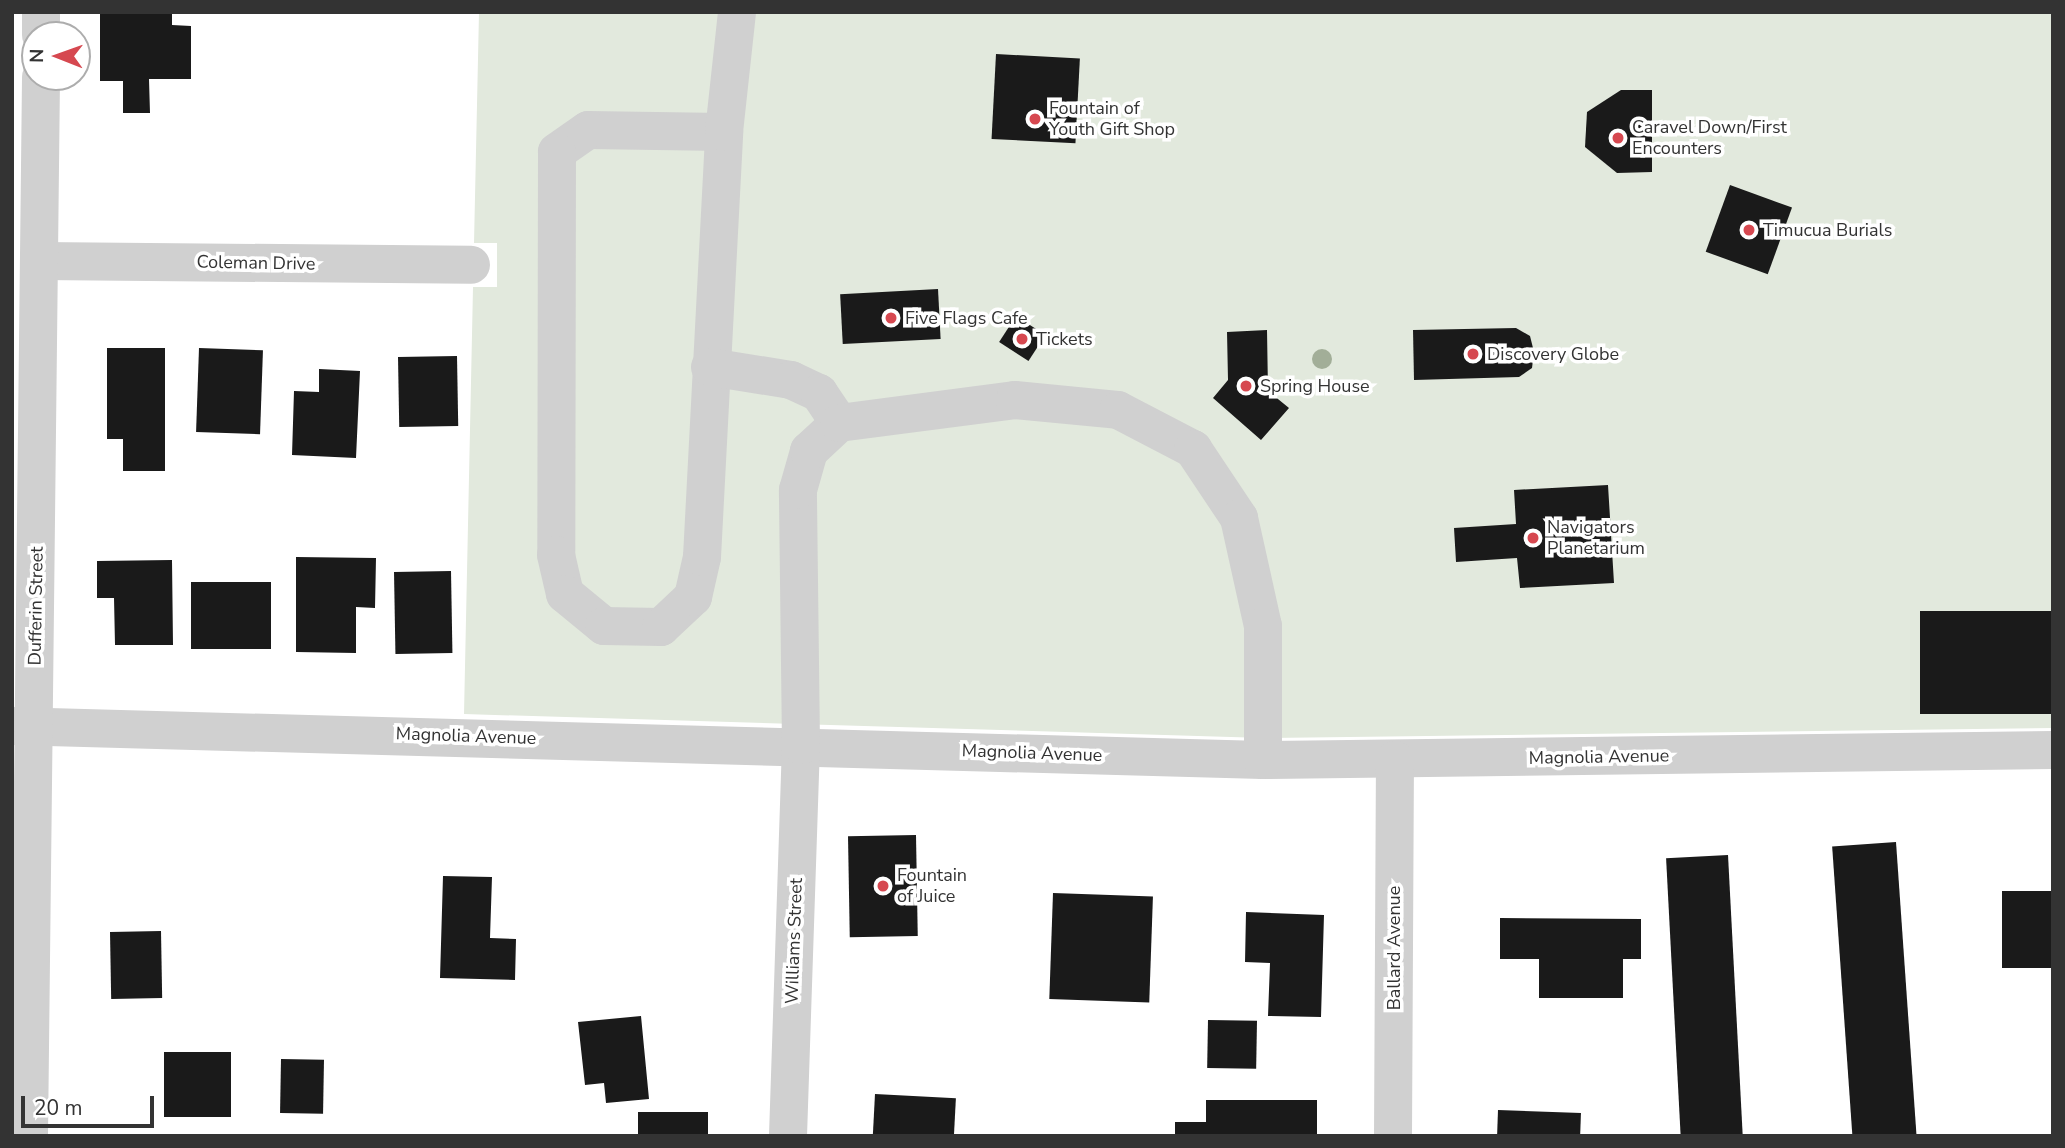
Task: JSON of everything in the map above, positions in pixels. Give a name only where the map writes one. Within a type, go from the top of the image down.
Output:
[{"type":"street","points":[[724,132],[588,130],[557,152],[556,555],[565,594],[604,626],[662,627],[694,597],[702,557],[724,132],[737,12]]},
{"type":"street","name":"Dufferin Street","points":[[29,1136],[23,726],[40,261],[41,91]]},
{"type":"street","name":"Coleman Drive","points":[[40,261],[471,265]]},
{"type":"street","points":[[710,367],[791,380],[819,393],[839,422],[1015,400],[1118,410],[1193,449],[1239,518],[1263,626],[1264,760]]},
{"type":"street","name":"Williams Street","points":[[788,1136],[801,745],[798,490],[809,451],[839,422]]},
{"type":"street","name":"Magnolia Avenue","points":[[23,726],[801,745],[1264,760],[2053,750]]},
{"type":"street","name":"Ballard Avenue","points":[[1393,1136],[1395,760]]},
{"type":"shaded area","points":[[479,12],[2053,12],[2053,728],[1264,738],[464,714],[473,287],[497,287],[497,243],[474,243]]},
{"type":"building","points":[[100,12],[172,12],[172,25],[191,26],[191,79],[149,79],[150,113],[123,113],[123,81],[100,81]]},
{"type":"building","name":"Fountain of Youth Gift Shop","points":[[996,54],[1080,58],[1075,143],[992,139]]},
{"type":"building","name":"Caravel Down/First Encounters","points":[[1621,90],[1652,90],[1652,172],[1617,173],[1585,147],[1587,112]]},
{"type":"building","name":"Timucua Burials","points":[[1730,185],[1792,208],[1768,274],[1706,252]]},
{"type":"building","name":"Five Flags Cafe","points":[[938,289],[941,339],[843,344],[840,294]]},
{"type":"building","name":"Tickets","points":[[1016,316],[1045,335],[1028,361],[999,342]]},
{"type":"building","name":"Discovery Globe","points":[[1516,328],[1530,336],[1534,352],[1532,368],[1519,377],[1414,380],[1413,330]]},
{"type":"building","name":"Spring House","points":[[1267,330],[1268,391],[1289,408],[1261,440],[1213,398],[1228,380],[1227,332]]},
{"type":"building","points":[[107,348],[165,348],[165,471],[123,471],[123,439],[107,439]]},
{"type":"building","points":[[199,348],[263,350],[260,434],[196,432]]},
{"type":"building","points":[[457,356],[458,426],[399,427],[398,357]]},
{"type":"building","points":[[319,369],[360,371],[356,458],[292,455],[294,391],[319,392]]},
{"type":"building","name":"Navigators Planetarium","points":[[1608,485],[1614,583],[1520,588],[1517,558],[1456,562],[1454,528],[1516,524],[1514,490]]},
{"type":"building","points":[[296,557],[376,558],[375,608],[356,607],[356,653],[296,652]]},
{"type":"building","points":[[172,560],[173,645],[115,645],[114,598],[97,598],[97,561]]},
{"type":"building","points":[[451,571],[452,653],[395,654],[394,572]]},
{"type":"building","points":[[191,582],[271,582],[271,649],[191,649]]},
{"type":"building","points":[[1920,611],[2053,611],[2053,714],[1920,714]]},
{"type":"building","name":"Fountain of Juice","points":[[916,835],[918,936],[850,937],[848,836]]},
{"type":"building","points":[[1896,842],[1917,1136],[1852,1136],[1832,846]]},
{"type":"building","points":[[1728,855],[1743,1136],[1681,1136],[1666,858]]},
{"type":"building","points":[[443,876],[492,877],[490,938],[516,939],[515,980],[440,978]]},
{"type":"building","points":[[2002,891],[2053,891],[2053,968],[2002,968]]},
{"type":"building","points":[[1053,893],[1153,896],[1149,1002],[1049,999]]},
{"type":"building","points":[[1246,912],[1324,915],[1321,1017],[1268,1016],[1270,963],[1245,962]]},
{"type":"building","points":[[1500,918],[1641,919],[1641,959],[1623,959],[1623,998],[1539,998],[1539,959],[1500,959]]},
{"type":"building","points":[[161,931],[162,998],[111,999],[110,932]]},
{"type":"building","points":[[641,1016],[649,1099],[606,1103],[604,1083],[585,1085],[578,1022]]},
{"type":"building","points":[[1208,1020],[1257,1021],[1256,1069],[1207,1068]]},
{"type":"building","points":[[164,1052],[231,1052],[231,1117],[164,1117]]},
{"type":"building","points":[[281,1059],[324,1060],[323,1114],[280,1113]]},
{"type":"building","points":[[875,1094],[956,1098],[954,1136],[873,1136]]},
{"type":"building","points":[[1206,1100],[1317,1100],[1317,1136],[1175,1136],[1175,1122],[1206,1122]]},
{"type":"building","points":[[1498,1110],[1581,1113],[1580,1136],[1497,1136]]},
{"type":"building","points":[[638,1112],[708,1112],[708,1136],[638,1136]]},
{"type":"place","name":"Fountain of Youth Gift Shop","points":[[1035,119]]},
{"type":"place","name":"Caravel Down/First Encounters","points":[[1618,138]]},
{"type":"place","name":"Timucua Burials","points":[[1749,230]]},
{"type":"place","name":"Five Flags Cafe","points":[[891,318]]},
{"type":"place","name":"Tickets","points":[[1022,339]]},
{"type":"place","name":"Discovery Globe","points":[[1473,354]]},
{"type":"place","name":"Spring House","points":[[1246,386]]},
{"type":"place","name":"Navigators Planetarium","points":[[1533,538]]},
{"type":"place","name":"Fountain of Juice","points":[[883,886]]}]
